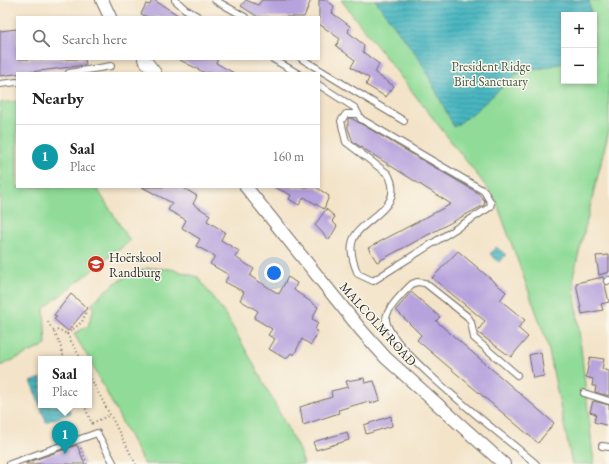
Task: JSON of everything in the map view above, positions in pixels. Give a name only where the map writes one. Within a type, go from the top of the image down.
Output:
[{"type":"street","points":[[102,0],[110,16]]},
{"type":"street","points":[[145,60],[154,72]]},
{"type":"street","name":"MALCOLM ROAD","points":[[247,188],[361,330],[386,358],[504,464]]},
{"type":"lane","points":[[175,0],[184,9],[197,16]]},
{"type":"lane","points":[[215,0],[243,16]]},
{"type":"lane","points":[[275,60],[295,72]]},
{"type":"lane","points":[[304,60],[404,121]]},
{"type":"lane","points":[[75,72],[111,66]]},
{"type":"lane","points":[[0,84],[16,82]]},
{"type":"lane","points":[[320,87],[356,108],[361,119],[484,191],[491,203],[490,207],[373,281],[358,274],[352,257],[352,243],[356,234],[378,216],[393,192],[392,181],[388,174],[346,142],[341,121],[346,114],[358,114]]},
{"type":"lane","points":[[517,375],[474,338],[471,322],[468,317],[425,283],[417,282],[412,284],[388,311],[386,320],[387,325],[403,350],[536,464]]},
{"type":"lane","points":[[584,393],[609,401]]},
{"type":"lane","points":[[10,464],[97,433],[114,464]]},
{"type":"path","points":[[67,334],[82,322],[87,310]]},
{"type":"path","points":[[48,322],[59,341],[63,356]]},
{"type":"path","points":[[53,332],[59,330],[67,334],[79,356]]},
{"type":"path","points":[[92,381],[136,464]]},
{"type":"path","points":[[85,408],[97,433]]},
{"type":"path","points":[[92,423],[110,415]]},
{"type":"path","points":[[78,440],[87,464]]},
{"type":"green space","name":"President Ridge Bird Sanctuary","points":[[341,0],[609,0],[609,130],[573,277],[594,464],[572,464],[547,342],[495,198]]},
{"type":"green space","points":[[16,101],[16,188],[97,188],[130,241],[44,308],[46,345],[0,366],[0,103]]},
{"type":"green space","points":[[149,268],[171,269],[198,277],[227,317],[252,361],[298,448],[304,464],[144,464],[92,365],[92,356],[87,356],[74,334],[88,326],[94,308],[91,305],[103,292],[124,278]]},
{"type":"water","points":[[375,0],[589,0],[591,12],[561,12],[561,64],[517,74],[472,114],[454,127],[420,60]]},
{"type":"water","points":[[496,247],[506,255],[499,262],[490,254]]},
{"type":"water","points":[[38,379],[38,401],[31,382]]},
{"type":"water","points":[[41,408],[68,408],[71,413],[46,422]]},
{"type":"building","points":[[152,0],[154,0],[179,16],[145,16],[141,14],[146,4],[150,5]]},
{"type":"building","points":[[246,0],[258,5],[262,0],[311,0],[304,16],[256,16],[241,6]]},
{"type":"building","points":[[319,0],[326,0],[334,6],[332,13],[350,26],[348,32],[364,45],[363,52],[379,64],[375,73],[394,86],[386,97],[366,85],[369,78],[351,67],[355,60],[336,46],[340,39],[320,25]]},
{"type":"building","points":[[16,29],[16,60],[85,60],[86,65],[31,72],[16,72],[16,74],[0,76],[0,31]]},
{"type":"building","points":[[180,60],[218,60],[216,63],[232,72],[203,72]]},
{"type":"building","points":[[348,118],[351,118],[478,193],[485,201],[484,205],[377,262],[368,248],[451,204],[353,142],[348,128]]},
{"type":"building","points":[[144,188],[184,188],[197,196],[193,204],[210,215],[207,221],[225,232],[221,240],[239,251],[235,257],[254,269],[250,276],[279,294],[288,277],[297,283],[294,290],[318,307],[312,319],[318,322],[315,330],[318,332],[311,345],[302,339],[294,355],[291,353],[286,359],[269,349],[275,339],[268,335],[272,329],[254,318],[258,311],[240,300],[244,292],[225,282],[229,275],[210,264],[215,256],[196,246],[200,239],[182,228],[186,220],[168,210],[172,203]]},
{"type":"building","points":[[276,188],[317,188],[329,196],[324,209],[304,197],[299,205],[289,199],[291,195]]},
{"type":"building","points":[[326,209],[335,217],[332,221],[337,226],[329,240],[315,225]]},
{"type":"building","points":[[458,251],[506,292],[500,300],[525,320],[518,328],[528,337],[511,357],[477,332],[485,321],[432,278]]},
{"type":"building","points":[[609,255],[609,272],[599,275],[596,256]]},
{"type":"building","points":[[603,277],[609,302],[601,304],[603,310],[582,314],[576,283]]},
{"type":"building","points":[[411,292],[440,317],[436,321],[554,423],[538,443],[417,340],[421,335],[396,310]]},
{"type":"building","points":[[71,294],[87,308],[68,331],[54,319],[57,317],[54,315]]},
{"type":"building","points":[[541,352],[544,376],[533,378],[529,355]]},
{"type":"building","points":[[590,357],[604,359],[602,369],[609,371],[609,396],[595,392],[596,386],[592,386],[593,379],[586,377]]},
{"type":"building","points":[[364,378],[365,383],[374,381],[380,400],[370,404],[369,401],[338,410],[339,413],[303,425],[300,407],[332,397],[331,391],[348,387],[346,381]]},
{"type":"building","points":[[593,401],[609,405],[609,426],[594,422],[596,414],[590,412]]},
{"type":"building","points":[[391,416],[392,426],[366,434],[364,425]]},
{"type":"building","points":[[347,432],[349,440],[316,450],[313,442]]},
{"type":"building","points":[[77,445],[85,464],[26,464],[26,463]]},
{"type":"place","name":"Hoërskool Randburg","points":[[96,264]]},
{"type":"place","name":"Saal","points":[[65,454]]}]
